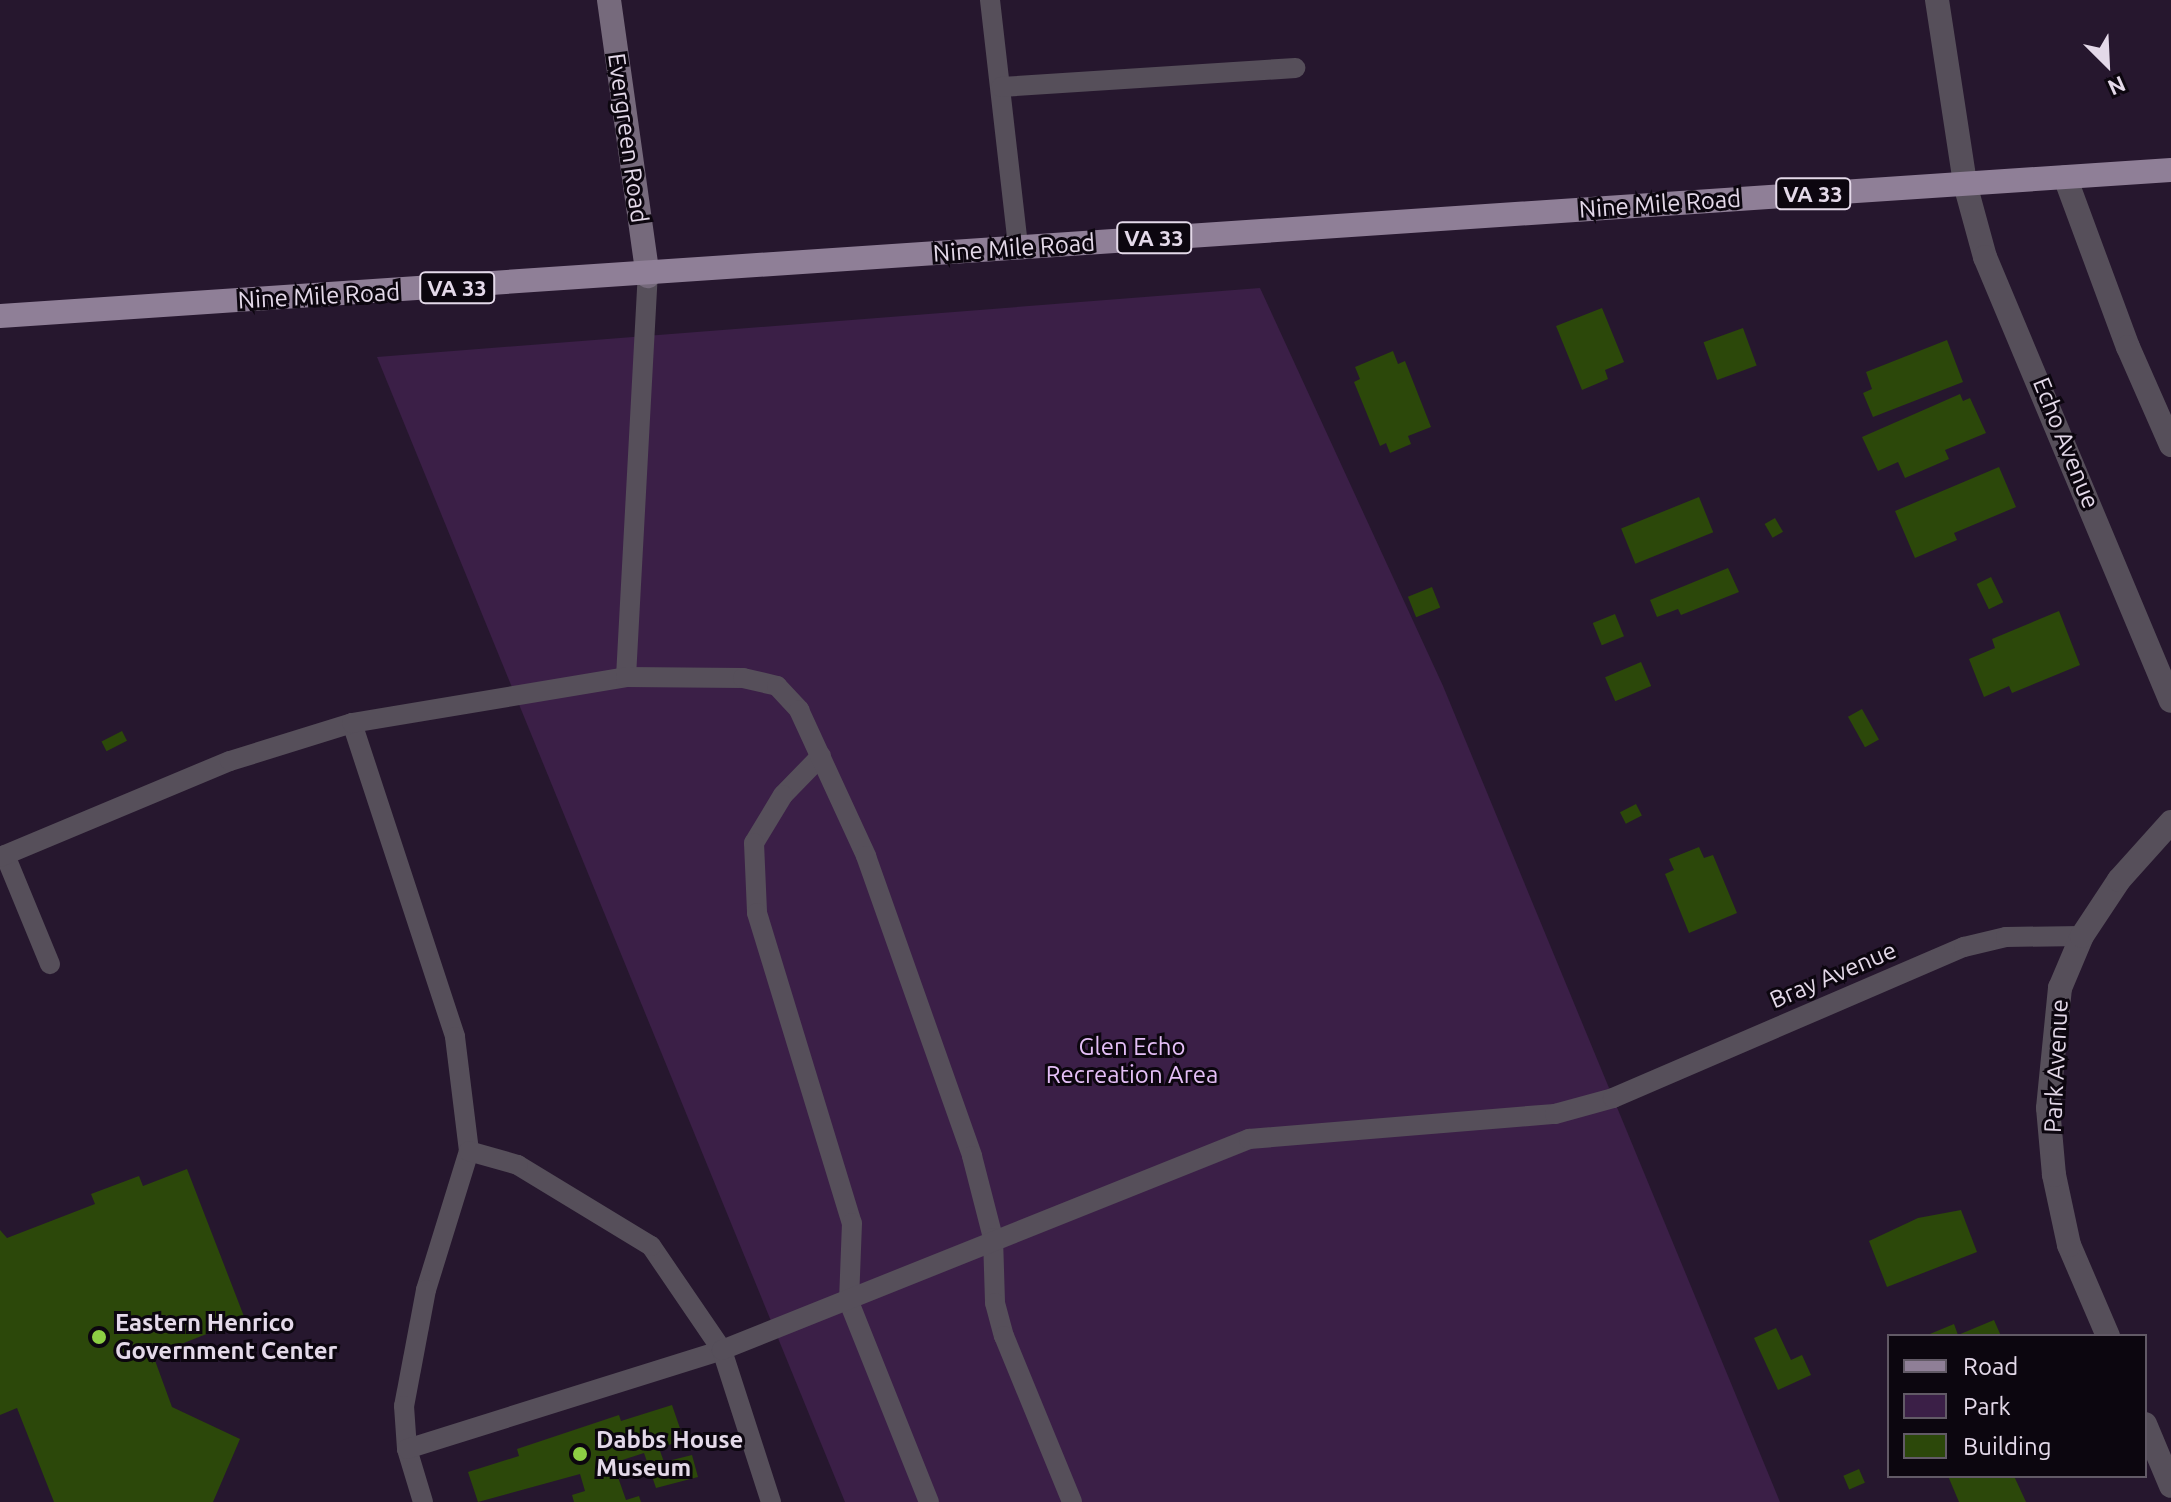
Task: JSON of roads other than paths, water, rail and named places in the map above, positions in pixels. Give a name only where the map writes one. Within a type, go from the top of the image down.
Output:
[{"type":"main road","name":"Nine Mile Road","points":[[0,316],[648,276],[1018,247],[2171,170]]},
{"type":"street","name":"Evergreen Road","points":[[609,0],[648,276]]},
{"type":"street","name":"Echo Avenue","points":[[1937,0],[1965,184],[1985,257],[2171,701]]},
{"type":"street","points":[[2065,177],[2171,445]]},
{"type":"street","name":"Park Avenue","points":[[2107,1334],[2069,1245],[2054,1175],[2048,1108],[2060,988],[2082,936],[2119,880],[2171,822]]},
{"type":"street","points":[[2147,1429],[2171,1486]]},
{"type":"lane","points":[[990,0],[1018,247]]},
{"type":"lane","points":[[1001,87],[1295,68]]},
{"type":"lane","points":[[626,677],[648,276]]},
{"type":"lane","points":[[50,964],[3,856],[230,761],[352,723],[626,677],[743,678],[777,686],[799,710],[866,856],[972,1156],[993,1238],[995,1303],[1004,1336],[1072,1502]]},
{"type":"lane","points":[[352,723],[455,1037],[469,1151],[426,1290],[404,1406],[407,1449],[423,1502]]},
{"type":"lane","points":[[821,756],[765,821],[754,843],[753,879],[757,913],[852,1223],[849,1302],[929,1502]]},
{"type":"lane","name":"Bray Avenue","points":[[407,1449],[722,1350],[849,1302],[993,1238],[1249,1139],[1555,1114],[1613,1098],[1964,947],[2006,937],[2082,936]]},
{"type":"lane","points":[[469,1151],[518,1165],[651,1246],[722,1350],[771,1502]]},
{"type":"place","name":"Eastern Henrico Government Center","points":[[99,1337]]},
{"type":"place","name":"Dabbs House Museum","points":[[580,1454]]},
{"type":"park label","name":"Glen Echo Recreation Area","points":[[1132,1061]]}]
